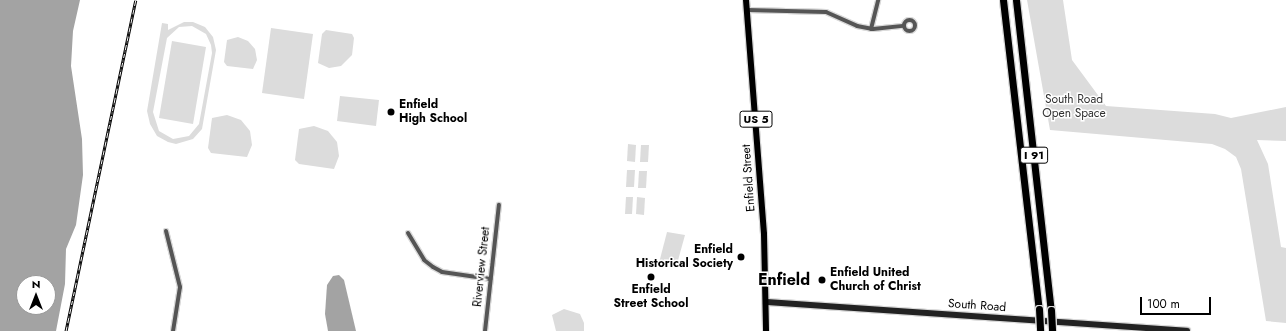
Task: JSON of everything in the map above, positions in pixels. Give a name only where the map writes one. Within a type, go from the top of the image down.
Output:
[{"type":"highway","name":"I 91","points":[[1003,0],[1040,331]]},
{"type":"highway","name":"I 91","points":[[1016,0],[1051,310],[1052,331]]},
{"type":"main road","name":"Enfield Street","points":[[746,0],[764,234],[766,331]]},
{"type":"main road","name":"South Road","points":[[766,302],[1187,331]]},
{"type":"street","points":[[871,29],[878,0]]},
{"type":"street","points":[[747,10],[826,12],[871,29],[903,26]]},
{"type":"street","name":"Riverview Street","points":[[485,331],[499,205]]},
{"type":"street","points":[[166,232],[180,287],[173,331]]},
{"type":"street","points":[[408,233],[424,260],[433,267],[442,272],[490,279]]},
{"type":"green space","name":"South Road Open Space","points":[[1027,0],[1063,0],[1072,60],[1106,106],[1215,114],[1231,118],[1286,107],[1286,141],[1257,140],[1268,164],[1281,247],[1286,248],[1286,323],[1266,321],[1241,169],[1236,157],[1225,149],[1212,144],[1050,130]]},
{"type":"green space","points":[[184,22],[193,22],[205,27],[213,37],[216,50],[202,129],[193,139],[176,144],[168,142],[157,136],[150,124],[147,111],[162,23],[168,24],[168,30]],"holes":[[[192,26],[206,34],[211,45],[212,53],[199,124],[189,136],[173,139],[159,131],[153,112],[167,38],[179,27]]]},
{"type":"green space","points":[[271,28],[313,34],[304,99],[262,93]]},
{"type":"green space","points":[[326,30],[352,34],[354,38],[352,55],[341,66],[329,68],[318,63],[322,34]]},
{"type":"green space","points":[[238,37],[248,41],[255,49],[257,60],[253,69],[227,66],[224,62],[227,40]]},
{"type":"green space","points":[[172,41],[206,47],[193,124],[159,118]]},
{"type":"green space","points":[[340,96],[379,100],[376,126],[337,121]]},
{"type":"green space","points":[[227,115],[241,120],[250,131],[252,145],[247,157],[211,153],[208,148],[212,118]]},
{"type":"green space","points":[[314,126],[328,131],[337,142],[339,156],[334,169],[299,164],[295,160],[299,129]]},
{"type":"green space","points":[[628,144],[636,145],[635,162],[627,161]]},
{"type":"green space","points":[[641,145],[649,145],[648,162],[640,162]]},
{"type":"green space","points":[[627,170],[635,170],[634,187],[626,187]]},
{"type":"green space","points":[[639,171],[647,171],[646,188],[638,188]]},
{"type":"green space","points":[[626,197],[633,197],[632,214],[625,214]]},
{"type":"green space","points":[[637,197],[645,198],[644,215],[636,214]]},
{"type":"green space","points":[[667,232],[685,235],[677,264],[659,263]]},
{"type":"green space","points":[[564,309],[580,314],[584,323],[584,331],[556,331],[552,315]]},
{"type":"shaded area","points":[[0,0],[80,0],[73,31],[71,66],[82,139],[83,175],[76,225],[66,249],[65,284],[56,331],[0,331]]},
{"type":"shaded area","points":[[339,275],[344,280],[356,331],[328,331],[325,314],[327,285],[333,276]]},
{"type":"railway","points":[[66,331],[136,0]]},
{"type":"place","name":"Enfield High School","points":[[391,112]]},
{"type":"place","name":"Enfield Historical Society","points":[[741,257]]},
{"type":"place","name":"Enfield Street School","points":[[651,277]]},
{"type":"place","name":"Enfield United Church of Christ","points":[[822,280]]},
{"type":"district","name":"Enfield","points":[[784,280]]}]
